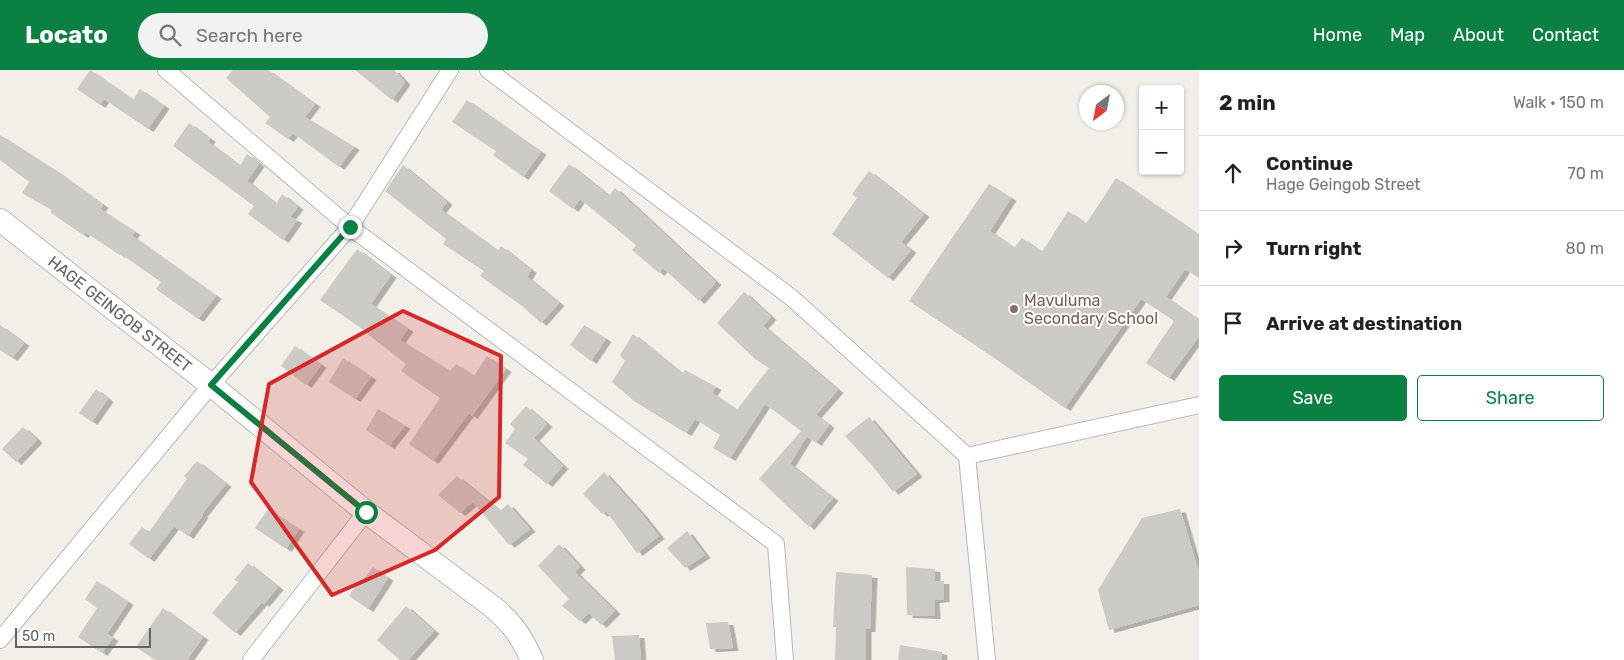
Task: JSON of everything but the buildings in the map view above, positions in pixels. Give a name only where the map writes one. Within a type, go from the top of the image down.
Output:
[{"type":"street","points":[[166,70],[350,227],[776,544],[786,660]]},
{"type":"street","points":[[0,640],[211,385],[350,227],[450,70]]},
{"type":"street","points":[[488,70],[792,298],[966,456],[987,660]]},
{"type":"street","name":"HAGE GEINGOB STREET","points":[[0,220],[211,385],[366,512],[505,616],[520,635],[532,660]]},
{"type":"street","points":[[966,456],[1199,405]]},
{"type":"street","points":[[251,660],[366,512]]},
{"type":"highlighted area","points":[[403,311],[501,356],[499,497],[435,550],[332,595],[251,482],[269,384]]},
{"type":"place","name":"Mavuluma Secondary School","points":[[1014,309]]},
{"type":"route","points":[[350,227],[211,385],[366,512]]}]
